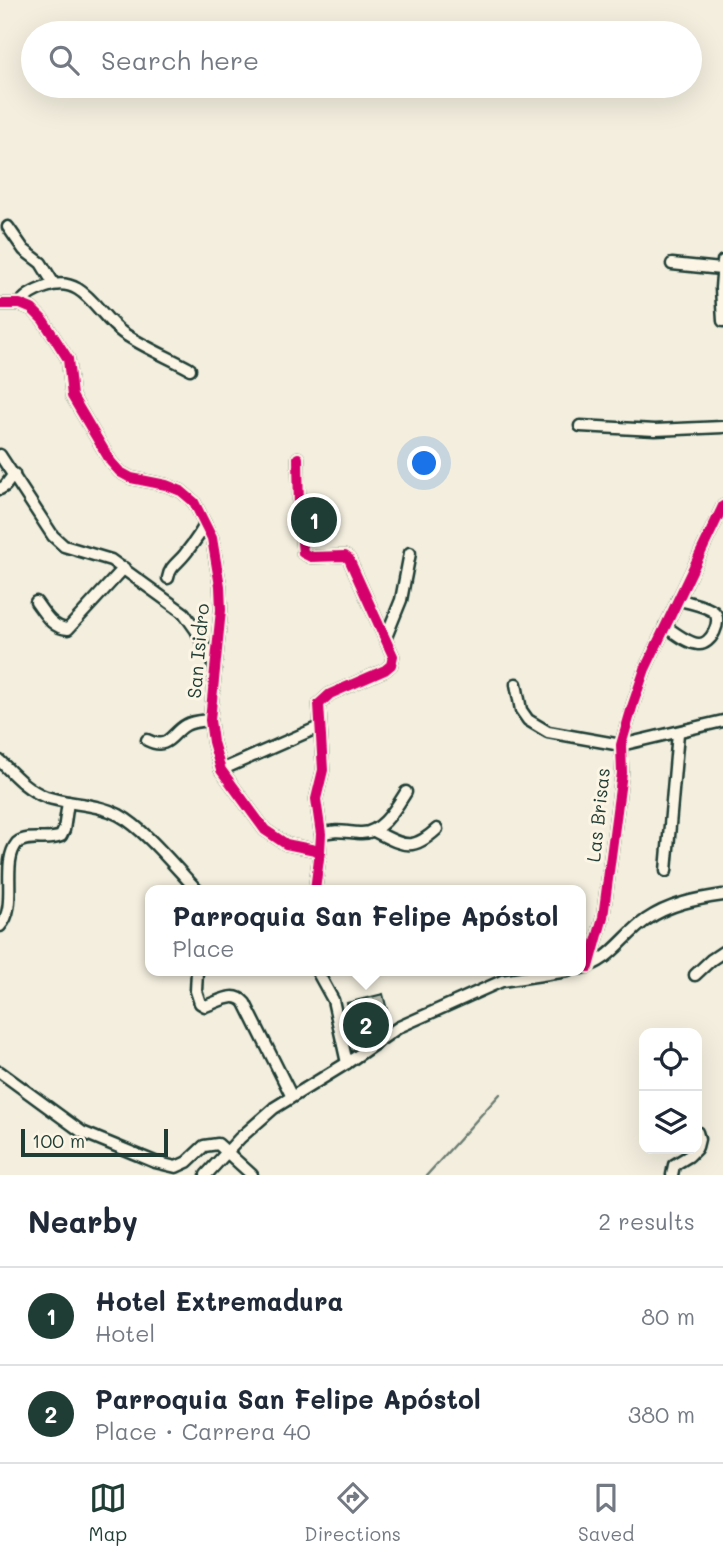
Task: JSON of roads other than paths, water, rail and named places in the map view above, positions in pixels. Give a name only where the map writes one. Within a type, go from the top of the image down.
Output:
[{"type":"street","points":[[8,227],[24,250],[41,263],[54,284]]},
{"type":"street","points":[[673,264],[722,265],[723,321]]},
{"type":"street","points":[[0,304],[20,304],[34,292],[54,284],[64,283],[78,287],[111,324],[124,334],[190,369]]},
{"type":"street","name":"San Isidro","points":[[20,304],[43,320],[61,346],[68,359],[72,396],[111,462],[120,472],[131,478],[166,485],[181,491],[194,502],[212,538],[220,586],[221,610],[210,720],[221,770],[265,830],[286,844],[320,851]]},
{"type":"street","points":[[580,426],[654,430],[723,427]]},
{"type":"street","name":"San Isidro","points":[[0,455],[58,541],[64,546],[111,560],[184,612],[216,670]]},
{"type":"street","points":[[298,458],[303,553],[310,557],[345,556],[349,559],[393,656],[391,665],[385,670],[323,698],[318,713],[323,770],[316,799],[321,834],[316,885]]},
{"type":"street","points":[[0,489],[14,474]]},
{"type":"street","name":"Las Brisas","points":[[586,966],[600,934],[622,773],[621,746],[645,669],[723,506]]},
{"type":"street","points":[[168,578],[171,568],[202,532],[205,524]]},
{"type":"street","points":[[386,637],[401,600],[410,553]]},
{"type":"street","points":[[36,602],[52,623],[68,629],[124,568]]},
{"type":"street","points":[[665,626],[696,644],[704,644],[710,640],[717,626],[718,618],[714,612],[678,599]]},
{"type":"street","points":[[516,684],[521,710],[528,720],[548,732],[621,746],[723,721]]},
{"type":"street","points":[[147,740],[161,744],[170,740],[184,726],[210,720]]},
{"type":"street","points":[[221,770],[319,727]]},
{"type":"street","points":[[666,872],[678,733]]},
{"type":"street","points":[[0,761],[23,784],[37,793],[68,802],[95,805],[121,816],[138,829],[192,885]]},
{"type":"street","points":[[374,831],[406,792]]},
{"type":"street","points":[[0,926],[6,916],[3,863],[17,843],[26,839],[56,839],[61,836],[68,802]]},
{"type":"street","points":[[321,834],[340,830],[359,833],[374,831],[401,844],[412,844],[423,842],[437,829]]},
{"type":"street","points":[[586,967],[617,948],[648,919],[677,904],[723,895]]},
{"type":"street","points":[[695,975],[723,952]]},
{"type":"street","points":[[197,976],[196,990],[200,1003],[205,1006],[233,996],[240,997],[245,1003],[291,1096]]},
{"type":"street","points":[[320,976],[333,1000],[347,1063]]},
{"type":"street","points":[[206,1175],[258,1121],[291,1096],[347,1063],[399,1027],[491,985],[529,976]]},
{"type":"street","points":[[0,1072],[82,1132],[155,1162],[176,1167],[187,1162],[204,1146],[218,1144],[252,1175]]},
{"type":"street","points":[[672,1175],[674,1165],[691,1154]]},
{"type":"waterway","points":[[427,1175],[500,1094]]},
{"type":"place","name":"Hotel Extremadura","points":[[314,520]]},
{"type":"place","name":"Parroquia San Felipe Apóstol","points":[[366,1025]]}]
